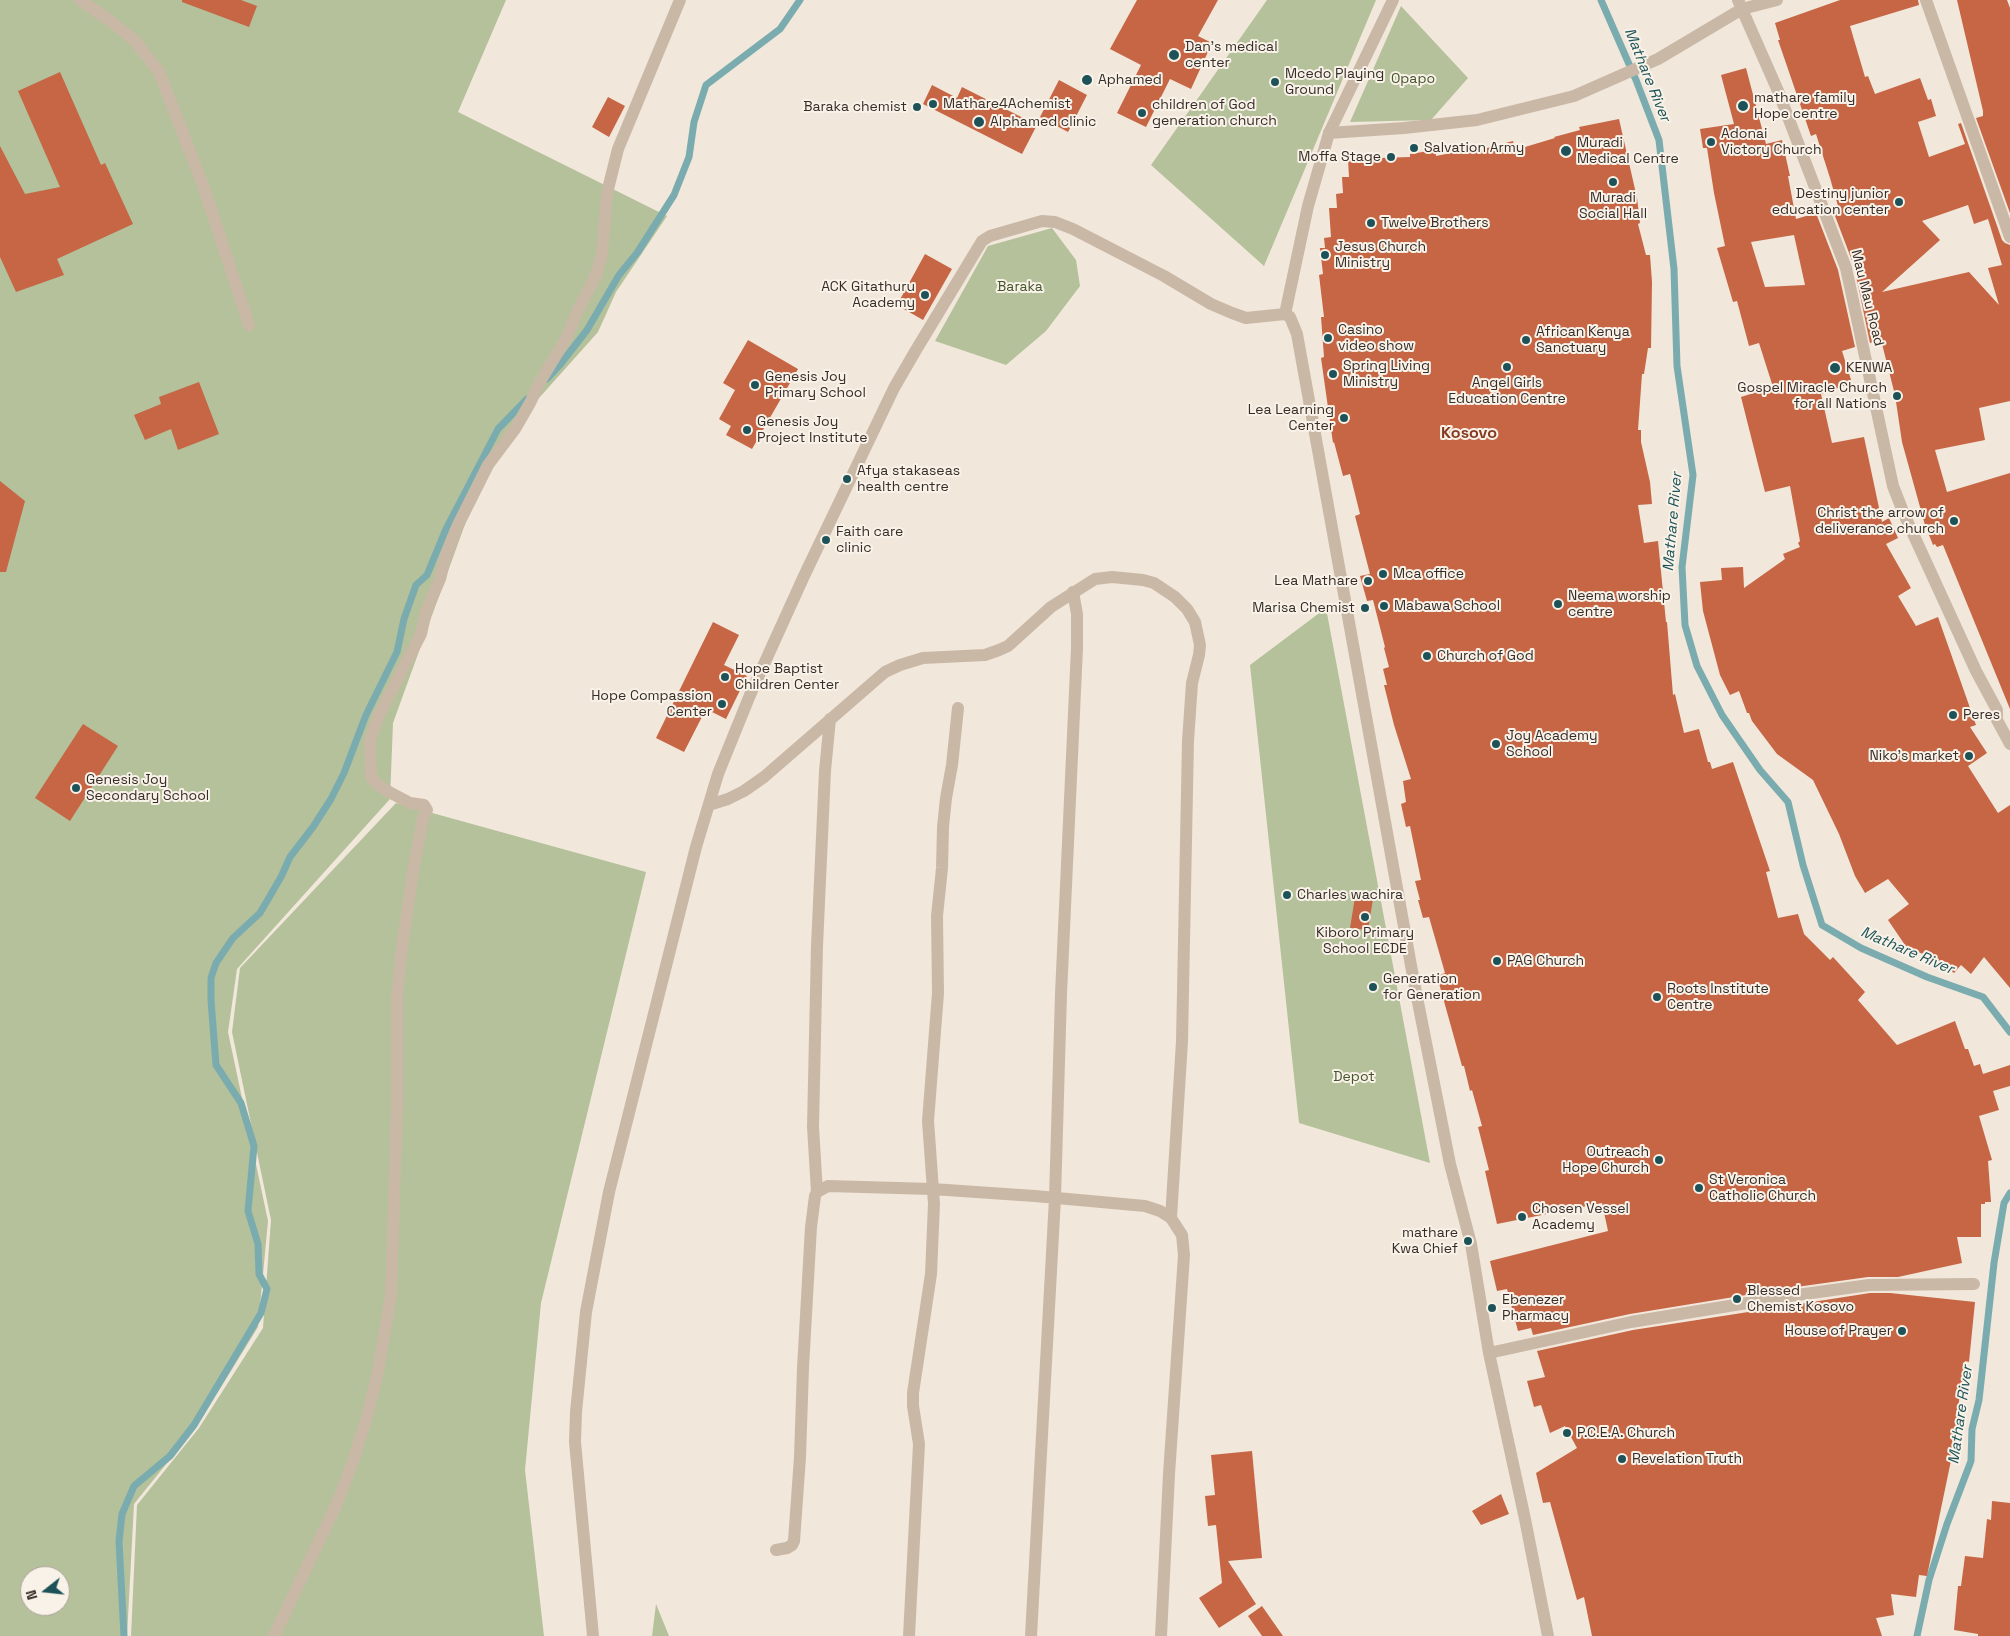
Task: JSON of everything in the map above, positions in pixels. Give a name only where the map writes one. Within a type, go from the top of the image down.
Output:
[{"type":"street","points":[[80,0],[112,22],[136,42],[159,72],[203,185],[249,325]]},
{"type":"street","points":[[274,1636],[338,1502],[353,1461],[368,1413],[378,1371],[391,1295],[397,1106],[397,997],[400,954],[414,865],[423,818],[427,810],[424,805],[410,802],[391,793],[378,785],[371,777],[370,740],[379,715],[421,634],[426,612],[440,579],[445,558],[458,524],[488,465],[515,430],[541,380],[566,339],[596,275],[602,254],[607,194],[618,149],[680,0]]},
{"type":"street","points":[[1285,314],[1308,206],[1329,134],[1393,0]]},
{"type":"street","points":[[1329,134],[1477,120],[1574,96],[1658,59],[1740,5],[1777,0]]},
{"type":"street","points":[[1926,0],[2010,237]]},
{"type":"street","name":"Mau Mau Road","points":[[1740,5],[1778,91],[1846,268],[1893,486],[1976,671],[1997,710],[1997,720],[2010,744]]},
{"type":"street","points":[[593,1636],[575,1442],[576,1412],[586,1312],[609,1192],[693,856],[718,774],[760,673],[894,388],[982,240],[1027,224],[1042,221],[1055,222],[1072,229],[1156,272],[1211,304],[1232,313],[1246,318],[1285,314],[1290,317],[1297,334],[1414,982],[1450,1164],[1470,1244],[1489,1353],[1548,1636]]},
{"type":"street","points":[[709,805],[728,799],[757,782],[885,672],[900,665],[930,657],[959,658],[985,655],[1008,646],[1039,616],[1095,579],[1112,577],[1143,580],[1154,583],[1175,597],[1187,609],[1195,622],[1200,655],[1192,683],[1188,741],[1182,1041],[1171,1218]]},
{"type":"street","points":[[1031,1636],[1055,1198],[1062,984],[1077,648],[1077,614],[1073,592]]},
{"type":"street","points":[[910,1636],[919,1444],[913,1406],[913,1393],[930,1274],[934,1204],[928,1121],[938,993],[937,916],[946,798],[952,765],[958,708]]},
{"type":"street","points":[[1997,720],[2010,712]]},
{"type":"street","points":[[776,1550],[787,1548],[794,1541],[800,1457],[811,1227],[817,1192],[813,1126],[817,946],[825,771],[830,719]]},
{"type":"street","points":[[817,1192],[828,1186],[932,1189],[1055,1198],[1145,1206],[1160,1211],[1171,1218],[1182,1235],[1184,1274],[1175,1371],[1161,1636]]},
{"type":"street","points":[[1489,1353],[1631,1322],[1869,1284],[1974,1284]]},
{"type":"green space","points":[[0,0],[506,0],[458,112],[667,216],[616,292],[598,332],[506,435],[472,505],[393,723],[390,799],[237,969],[228,1032],[268,1221],[258,1327],[197,1426],[134,1504],[127,1636],[0,1636]]},
{"type":"green space","name":"Mcedo Playing Ground","points":[[1267,0],[1376,0],[1264,266],[1151,165]]},
{"type":"green space","name":"Opapo","points":[[1401,6],[1468,78],[1431,120],[1350,122]]},
{"type":"green space","name":"Baraka","points":[[1052,228],[1076,260],[1080,286],[1046,331],[1006,365],[935,341],[988,246]]},
{"type":"green space","name":"Depot","points":[[1326,608],[1430,1163],[1299,1123],[1250,665]]},
{"type":"green space","points":[[396,803],[646,872],[541,1303],[525,1470],[544,1636],[131,1636],[137,1505],[199,1428],[263,1328],[271,1220],[232,1032],[240,968]]},
{"type":"green space","points":[[656,1604],[669,1636],[652,1636]]},
{"type":"building","points":[[182,0],[241,0],[257,6],[249,27],[182,2]]},
{"type":"building","points":[[1137,0],[1218,0],[1198,36],[1212,43],[1191,89],[1170,79],[1146,127],[1117,113],[1141,65],[1110,49]]},
{"type":"building","points":[[1840,0],[1918,0],[1919,5],[1850,26],[1865,77],[1868,76],[1875,94],[1920,78],[1928,100],[1931,99],[1936,116],[1918,122],[1929,157],[1965,144],[1958,124],[1961,123],[2002,240],[2010,245],[2010,401],[1979,408],[1985,440],[1935,450],[1947,492],[2010,473],[2010,709],[1943,545],[1937,547],[1935,544],[1933,545],[1925,525],[1902,442],[1895,395],[1881,340],[1870,343],[1854,266],[1832,208],[1838,206],[1830,178],[1816,134],[1811,136],[1778,40],[1780,40],[1775,23]],"holes":[[[1968,205],[1974,224],[1988,219],[2002,265],[1988,268],[1999,305],[1969,272],[1882,292],[1940,240],[1922,221]]]},
{"type":"building","points":[[1957,0],[2007,0],[2010,8],[2010,213],[1976,118],[1983,116],[1983,111]]},
{"type":"building","points":[[1746,68],[1766,144],[1782,140],[1790,176],[1788,176],[1796,219],[1816,213],[1838,270],[1855,347],[1842,351],[1852,383],[1821,394],[1832,443],[1864,437],[1882,522],[1889,518],[1898,538],[1886,544],[1911,588],[1898,596],[1916,626],[1938,617],[1976,725],[1970,727],[1987,753],[1968,766],[1998,813],[2010,805],[2010,988],[1984,957],[1971,974],[1961,965],[1954,973],[1934,958],[1907,948],[1888,920],[1909,904],[1888,879],[1865,893],[1855,876],[1839,834],[1813,780],[1777,754],[1752,721],[1749,713],[1747,713],[1739,691],[1730,695],[1720,675],[1703,611],[1700,582],[1722,580],[1721,568],[1743,567],[1744,588],[1785,559],[1783,554],[1800,547],[1790,486],[1765,492],[1741,397],[1773,387],[1759,343],[1749,346],[1737,301],[1733,302],[1717,248],[1725,246],[1707,148],[1703,148],[1700,129],[1734,124],[1721,75]],"holes":[[[1794,235],[1805,285],[1765,287],[1751,242]]]},
{"type":"building","points":[[60,72],[101,165],[105,163],[133,224],[57,259],[64,275],[16,292],[0,257],[0,146],[25,194],[60,187],[18,91]]},
{"type":"building","points":[[1059,80],[1087,95],[1068,132],[1040,117]]},
{"type":"building","points":[[932,85],[957,98],[962,87],[1037,125],[1022,154],[923,104]]},
{"type":"building","points":[[608,97],[625,106],[609,137],[592,127]]},
{"type":"building","points":[[1619,119],[1637,198],[1640,223],[1638,224],[1646,255],[1650,255],[1652,282],[1651,348],[1648,348],[1644,374],[1642,374],[1638,430],[1641,430],[1641,442],[1650,482],[1652,504],[1638,505],[1644,543],[1658,541],[1673,695],[1675,694],[1684,733],[1699,729],[1708,762],[1710,762],[1712,769],[1733,762],[1770,871],[1766,872],[1778,918],[1798,914],[1804,934],[1830,960],[1833,957],[1865,992],[1858,1000],[1897,1045],[1955,1021],[1965,1049],[1968,1049],[1974,1066],[1980,1064],[1983,1074],[2010,1065],[2010,1086],[1993,1091],[1999,1110],[1979,1116],[1992,1160],[1988,1161],[1991,1202],[1981,1204],[1981,1237],[1957,1237],[1962,1263],[1898,1277],[1868,1277],[1630,1314],[1533,1335],[1531,1328],[1518,1331],[1507,1289],[1497,1291],[1490,1261],[1608,1231],[1602,1203],[1497,1224],[1485,1171],[1489,1170],[1478,1127],[1482,1126],[1464,1066],[1462,1066],[1437,976],[1445,973],[1429,917],[1423,918],[1418,900],[1420,900],[1415,881],[1421,880],[1410,826],[1406,827],[1401,804],[1406,802],[1403,781],[1411,779],[1384,685],[1387,685],[1383,669],[1389,667],[1385,647],[1373,600],[1367,601],[1360,576],[1370,574],[1355,516],[1360,514],[1350,474],[1343,476],[1333,443],[1321,358],[1324,357],[1321,317],[1324,317],[1319,275],[1323,274],[1320,248],[1325,248],[1324,238],[1331,237],[1329,208],[1337,208],[1336,194],[1343,193],[1342,177],[1349,177],[1348,159],[1410,157],[1410,154],[1435,150],[1436,156],[1476,148],[1476,151],[1513,141],[1515,150],[1580,130],[1579,127]]},
{"type":"building","points":[[925,254],[952,269],[923,320],[897,305]]},
{"type":"building","points":[[748,340],[798,369],[752,449],[726,435],[731,426],[719,419],[735,390],[723,383]]},
{"type":"building","points":[[199,382],[219,434],[178,450],[171,429],[145,440],[134,415],[161,404],[159,397]]},
{"type":"building","points":[[0,481],[25,501],[6,572],[0,572]]},
{"type":"building","points":[[713,622],[739,635],[724,665],[747,676],[726,719],[706,709],[684,752],[656,738]]},
{"type":"building","points":[[83,724],[118,746],[70,821],[35,798]]},
{"type":"building","points":[[1355,897],[1373,899],[1368,930],[1350,928]]},
{"type":"building","points":[[1870,1293],[1890,1293],[1975,1302],[1969,1362],[1965,1361],[1966,1391],[1960,1392],[1954,1446],[1927,1576],[1919,1575],[1916,1597],[1891,1594],[1894,1615],[1876,1618],[1882,1636],[1592,1636],[1584,1597],[1577,1600],[1550,1502],[1543,1503],[1536,1473],[1577,1448],[1565,1426],[1550,1433],[1541,1405],[1534,1407],[1527,1381],[1545,1377],[1537,1351],[1633,1330]]},
{"type":"building","points":[[1252,1451],[1262,1558],[1228,1561],[1256,1604],[1219,1628],[1199,1598],[1222,1583],[1216,1525],[1208,1526],[1205,1496],[1215,1495],[1211,1455]]},
{"type":"building","points":[[1501,1494],[1509,1514],[1481,1525],[1472,1511]]},
{"type":"building","points":[[1992,1501],[2010,1503],[2010,1636],[1978,1636],[1978,1634],[1954,1630],[1958,1586],[1961,1586],[1965,1556],[1983,1558],[1987,1519],[1991,1520]]},
{"type":"building","points":[[1262,1606],[1283,1636],[1262,1636],[1248,1616]]},
{"type":"waterway","points":[[547,379],[587,330],[619,275],[637,253],[674,195],[689,157],[694,122],[706,85],[780,29],[800,0]]},
{"type":"waterway","name":"Mathare River","points":[[1601,0],[1636,80],[1659,140],[1674,269],[1677,366],[1693,475],[1682,567],[1685,625],[1697,666],[1722,715],[1760,770],[1788,802],[1803,865],[1822,925],[1861,948],[1927,977],[1983,997],[2010,1032]]},
{"type":"waterway","points":[[124,1636],[119,1541],[122,1514],[134,1486],[170,1456],[194,1425],[261,1313],[267,1289],[259,1274],[258,1244],[248,1211],[254,1146],[241,1103],[216,1065],[211,978],[216,963],[233,938],[260,913],[281,877],[290,857],[331,799],[344,773],[366,715],[397,652],[404,619],[416,585],[427,575],[446,529],[498,429],[527,399]]},
{"type":"waterway","name":"Mathare River","points":[[1917,1636],[1929,1580],[1947,1524],[1971,1461],[1972,1429],[1979,1400],[1994,1263],[2004,1203],[2010,1193]]},
{"type":"place","name":"Dan's medical center","points":[[1174,55]]},
{"type":"place","name":"Aphamed","points":[[1087,80]]},
{"type":"place","name":"Mcedo Playing Ground","points":[[1275,82]]},
{"type":"place","name":"Mathare4Achemist","points":[[933,104]]},
{"type":"place","name":"mathare family Hope centre","points":[[1743,106]]},
{"type":"place","name":"Baraka chemist","points":[[917,107]]},
{"type":"place","name":"children of God generation church","points":[[1142,113]]},
{"type":"place","name":"Alphamed clinic","points":[[979,122]]},
{"type":"place","name":"Adonai Victory Church","points":[[1711,142]]},
{"type":"place","name":"Salvation Army","points":[[1414,148]]},
{"type":"place","name":"Muradi Medical Centre","points":[[1566,151]]},
{"type":"place","name":"Moffa Stage","points":[[1391,157]]},
{"type":"place","name":"Muradi Social Hall","points":[[1613,182]]},
{"type":"place","name":"Destiny junior education center","points":[[1899,202]]},
{"type":"place","name":"Twelve Brothers","points":[[1371,223]]},
{"type":"place","name":"Jesus Church Ministry","points":[[1325,255]]},
{"type":"place","name":"ACK Gitathuru Academy","points":[[925,295]]},
{"type":"place","name":"Casino video show","points":[[1328,338]]},
{"type":"place","name":"African Kenya Sanctuary","points":[[1526,340]]},
{"type":"place","name":"Angel Girls Education Centre","points":[[1507,367]]},
{"type":"place","name":"KENWA","points":[[1835,368]]},
{"type":"place","name":"Spring Living Ministry","points":[[1333,374]]},
{"type":"place","name":"Genesis Joy Primary School","points":[[755,385]]},
{"type":"place","name":"Gospel Miracle Church for all Nations","points":[[1897,396]]},
{"type":"place","name":"Lea Learning Center","points":[[1344,418]]},
{"type":"place","name":"Genesis Joy Project Institute","points":[[747,430]]},
{"type":"place","name":"Afya stakaseas health centre","points":[[847,479]]},
{"type":"place","name":"Christ the arrow of deliverance church","points":[[1954,521]]},
{"type":"place","name":"Faith care clinic","points":[[826,540]]},
{"type":"place","name":"Mca office","points":[[1383,574]]},
{"type":"place","name":"Lea Mathare","points":[[1368,581]]},
{"type":"place","name":"Neema worship centre","points":[[1558,604]]},
{"type":"place","name":"Mabawa School","points":[[1384,606]]},
{"type":"place","name":"Marisa Chemist","points":[[1365,608]]},
{"type":"place","name":"Church of God","points":[[1427,656]]},
{"type":"place","name":"Hope Baptist Children Center","points":[[725,677]]},
{"type":"place","name":"Hope Compassion Center","points":[[722,704]]},
{"type":"place","name":"Peres","points":[[1953,715]]},
{"type":"place","name":"Joy Academy School","points":[[1496,744]]},
{"type":"place","name":"Niko's market","points":[[1969,756]]},
{"type":"place","name":"Genesis Joy Secondary School","points":[[76,788]]},
{"type":"place","name":"Charles wachira","points":[[1287,895]]},
{"type":"place","name":"Kiboro Primary School ECDE","points":[[1365,917]]},
{"type":"place","name":"PAG Church","points":[[1497,961]]},
{"type":"place","name":"Generation for Generation","points":[[1373,987]]},
{"type":"place","name":"Roots Institute Centre","points":[[1657,997]]},
{"type":"place","name":"Outreach Hope Church","points":[[1659,1160]]},
{"type":"place","name":"St Veronica Catholic Church","points":[[1699,1188]]},
{"type":"place","name":"Chosen Vessel Academy","points":[[1522,1217]]},
{"type":"place","name":"mathare Kwa Chief","points":[[1468,1241]]},
{"type":"place","name":"Blessed Chemist Kosovo","points":[[1737,1299]]},
{"type":"place","name":"Ebenezer Pharmacy","points":[[1492,1308]]},
{"type":"place","name":"House of Prayer","points":[[1902,1331]]},
{"type":"place","name":"P.C.E.A. Church","points":[[1567,1433]]},
{"type":"place","name":"Revelation Truth","points":[[1622,1459]]},
{"type":"district","name":"Kosovo","points":[[1469,434]]}]
